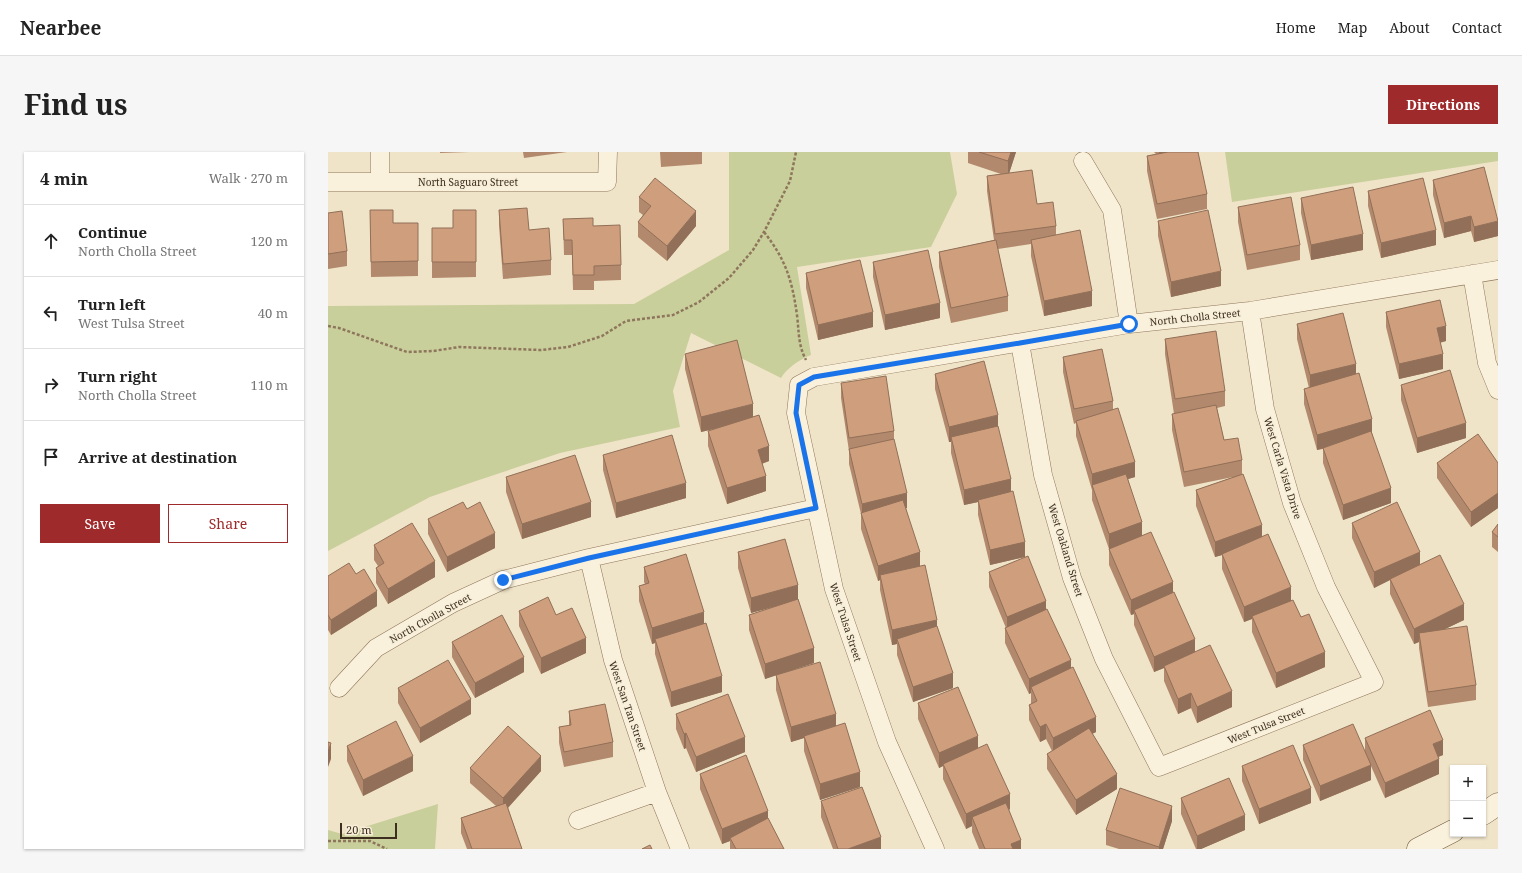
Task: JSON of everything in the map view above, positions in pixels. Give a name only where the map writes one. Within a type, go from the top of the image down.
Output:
[{"type":"street","points":[[380,152],[380,181]]},
{"type":"street","name":"North Saguaro Street","points":[[328,182],[607,182],[608,152]]},
{"type":"street","points":[[1083,161],[1112,210],[1129,324]]},
{"type":"street","name":"North Cholla Street","points":[[806,381],[1129,324],[1250,311],[1498,270]]},
{"type":"street","points":[[1472,274],[1487,362],[1498,390]]},
{"type":"street","name":"West Carla Vista Drive","points":[[1250,311],[1265,409],[1292,503],[1326,587],[1374,682]]},
{"type":"street","name":"West Oakland Street","points":[[1020,343],[1043,475],[1072,578],[1104,659],[1158,768]]},
{"type":"street","name":"West Tulsa Street","points":[[806,381],[796,413],[834,589],[887,742],[935,849]]},
{"type":"street","name":"North Cholla Street","points":[[339,688],[376,648],[453,603],[503,580],[589,558],[816,508]]},
{"type":"street","name":"West San Tan Street","points":[[589,558],[613,660],[657,792],[680,849]]},
{"type":"street","name":"West Tulsa Street","points":[[1158,768],[1374,682]]},
{"type":"street","points":[[578,820],[657,792]]},
{"type":"street","points":[[1486,812],[1498,804]]},
{"type":"street","points":[[1418,849],[1450,833]]},
{"type":"path","points":[[328,326],[340,328],[407,352],[434,351],[459,347],[541,350],[568,347],[602,336],[626,321],[673,315],[699,302],[729,278],[753,250],[790,181],[796,152]]},
{"type":"path","points":[[764,232],[772,242],[788,271],[793,288],[799,342],[806,381]]},
{"type":"path","points":[[328,841],[370,841],[387,849]]},
{"type":"green space","points":[[729,152],[950,152],[957,194],[931,247],[797,267],[811,355],[794,364],[781,378],[691,333],[673,391],[680,427],[560,453],[430,497],[328,551],[328,306],[634,304],[729,250]]},
{"type":"green space","points":[[1225,152],[1498,152],[1498,161],[1232,202]]},
{"type":"green space","points":[[438,804],[435,849],[328,849],[328,830],[342,834]]},
{"type":"building","points":[[979,152],[1011,152],[1008,161]]},
{"type":"building","points":[[1168,152],[1198,152],[1207,194],[1157,204],[1147,156]]},
{"type":"building","points":[[1484,167],[1498,221],[1474,227],[1471,216],[1444,223],[1433,180]]},
{"type":"building","points":[[1032,170],[1037,204],[1053,202],[1056,226],[995,234],[987,176]]},
{"type":"building","points":[[655,178],[696,211],[667,246],[638,222],[651,206],[639,197]]},
{"type":"building","points":[[1423,178],[1436,230],[1381,243],[1368,191]]},
{"type":"building","points":[[1353,187],[1363,234],[1311,245],[1301,198]]},
{"type":"building","points":[[1291,197],[1300,245],[1247,255],[1238,207]]},
{"type":"building","points":[[527,208],[529,230],[549,228],[551,260],[503,264],[499,210]]},
{"type":"building","points":[[370,210],[393,210],[393,223],[418,223],[418,261],[371,262]]},
{"type":"building","points":[[453,210],[476,210],[476,262],[432,262],[432,228],[453,228]]},
{"type":"building","points":[[1208,210],[1221,271],[1171,282],[1158,221]]},
{"type":"building","points":[[342,211],[347,251],[328,254],[328,213]]},
{"type":"building","points":[[593,218],[593,226],[620,225],[621,265],[594,266],[594,275],[573,275],[572,240],[564,240],[563,219]]},
{"type":"building","points":[[1080,230],[1092,291],[1044,301],[1031,240]]},
{"type":"building","points":[[996,240],[1008,296],[951,308],[939,252]]},
{"type":"building","points":[[928,250],[940,303],[885,315],[873,262]]},
{"type":"building","points":[[860,260],[873,312],[818,325],[806,273]]},
{"type":"building","points":[[1440,300],[1446,326],[1437,328],[1443,354],[1399,364],[1386,312]]},
{"type":"building","points":[[1343,313],[1356,364],[1310,375],[1297,324]]},
{"type":"building","points":[[1216,331],[1225,391],[1175,399],[1165,339]]},
{"type":"building","points":[[737,340],[753,404],[701,417],[685,354]]},
{"type":"building","points":[[1102,349],[1113,401],[1074,409],[1063,357]]},
{"type":"building","points":[[984,361],[998,415],[949,427],[935,374]]},
{"type":"building","points":[[1450,370],[1466,423],[1417,438],[1401,385]]},
{"type":"building","points":[[1359,373],[1372,419],[1317,435],[1304,389]]},
{"type":"building","points":[[886,376],[894,431],[849,438],[841,383]]},
{"type":"building","points":[[1216,405],[1224,440],[1238,438],[1242,460],[1184,472],[1172,414]]},
{"type":"building","points":[[1118,408],[1135,462],[1092,474],[1076,421]]},
{"type":"building","points":[[759,415],[769,446],[758,450],[766,476],[727,488],[708,431]]},
{"type":"building","points":[[998,426],[1011,479],[964,490],[951,437]]},
{"type":"building","points":[[1371,431],[1391,488],[1343,505],[1323,448]]},
{"type":"building","points":[[1478,434],[1498,463],[1498,493],[1471,512],[1437,463]]},
{"type":"building","points":[[672,435],[686,483],[616,503],[603,455]]},
{"type":"building","points":[[894,439],[907,493],[862,504],[849,449]]},
{"type":"building","points":[[575,455],[591,502],[522,524],[506,477]]},
{"type":"building","points":[[1126,474],[1142,522],[1109,534],[1092,485]]},
{"type":"building","points":[[1243,474],[1262,525],[1215,542],[1196,490]]},
{"type":"building","points":[[1013,491],[1025,542],[990,550],[978,500]]},
{"type":"building","points":[[903,500],[920,552],[878,566],[861,513]]},
{"type":"building","points":[[463,502],[467,509],[480,502],[495,533],[447,557],[428,519]]},
{"type":"building","points":[[1397,502],[1420,552],[1374,572],[1352,523]]},
{"type":"building","points":[[412,523],[435,561],[388,589],[376,568],[384,563],[374,545]]},
{"type":"building","points":[[1498,524],[1498,537],[1492,532]]},
{"type":"building","points":[[1151,532],[1173,582],[1131,600],[1109,549]]},
{"type":"building","points":[[1268,534],[1291,587],[1244,607],[1222,554]]},
{"type":"building","points":[[785,539],[798,585],[751,598],[738,552]]},
{"type":"building","points":[[686,554],[704,612],[652,628],[639,586],[649,583],[644,567]]},
{"type":"building","points":[[1440,555],[1464,604],[1414,629],[1390,579]]},
{"type":"building","points":[[1028,556],[1046,601],[1007,617],[989,572]]},
{"type":"building","points":[[349,563],[356,574],[364,569],[377,591],[331,620],[328,615],[328,576]]},
{"type":"building","points":[[925,565],[937,620],[892,630],[880,575]]},
{"type":"building","points":[[1174,592],[1195,639],[1154,657],[1134,610]]},
{"type":"building","points":[[548,597],[556,615],[572,608],[586,638],[541,658],[519,611]]},
{"type":"building","points":[[798,599],[814,648],[765,664],[749,615]]},
{"type":"building","points":[[1293,600],[1301,617],[1309,614],[1325,652],[1276,673],[1252,616]]},
{"type":"building","points":[[1047,609],[1071,660],[1029,679],[1005,628]]},
{"type":"building","points":[[502,615],[524,657],[475,683],[452,642]]},
{"type":"building","points":[[706,623],[722,676],[671,692],[655,639]]},
{"type":"building","points":[[937,626],[953,673],[913,687],[897,639]]},
{"type":"building","points":[[1467,626],[1476,685],[1428,692],[1419,633]]},
{"type":"building","points":[[1210,645],[1232,691],[1197,707],[1191,693],[1178,699],[1164,666]]},
{"type":"building","points":[[448,660],[471,699],[420,728],[398,688]]},
{"type":"building","points":[[820,662],[836,714],[791,727],[776,675]]},
{"type":"building","points":[[1073,667],[1096,717],[1053,738],[1046,724],[1040,727],[1029,705],[1037,701],[1031,687]]},
{"type":"building","points":[[958,687],[978,736],[939,753],[918,703]]},
{"type":"building","points":[[728,694],[745,737],[696,757],[676,714]]},
{"type":"building","points":[[605,704],[613,742],[564,752],[559,727],[571,725],[569,711]]},
{"type":"building","points":[[1430,710],[1443,740],[1433,744],[1439,759],[1385,783],[1365,738]]},
{"type":"building","points":[[396,721],[413,756],[363,780],[347,746]]},
{"type":"building","points":[[845,723],[860,772],[820,784],[804,736]]},
{"type":"building","points":[[1353,724],[1371,765],[1320,786],[1303,745]]},
{"type":"building","points":[[508,726],[541,756],[503,798],[470,768]]},
{"type":"building","points":[[1089,728],[1117,774],[1076,800],[1047,754]]},
{"type":"building","points":[[328,742],[331,743],[328,752]]},
{"type":"building","points":[[987,744],[1010,794],[966,814],[943,764]]},
{"type":"building","points":[[1293,745],[1311,788],[1259,809],[1242,766]]},
{"type":"building","points":[[746,755],[768,811],[722,829],[700,774]]},
{"type":"building","points":[[1229,778],[1245,815],[1197,836],[1181,798]]},
{"type":"building","points":[[862,787],[881,837],[848,849],[838,849],[821,801]]},
{"type":"building","points":[[1120,788],[1172,806],[1159,847],[1106,830]]},
{"type":"building","points":[[506,803],[522,849],[472,849],[461,818]]},
{"type":"building","points":[[1006,803],[1021,840],[1011,844],[1013,849],[985,849],[972,817]]},
{"type":"building","points":[[768,818],[784,849],[736,849],[730,838]]},
{"type":"building","points":[[650,845],[652,849],[642,849]]},
{"type":"route","points":[[503,580],[589,558],[816,508],[796,413],[799,385],[814,377],[1129,324]]}]
